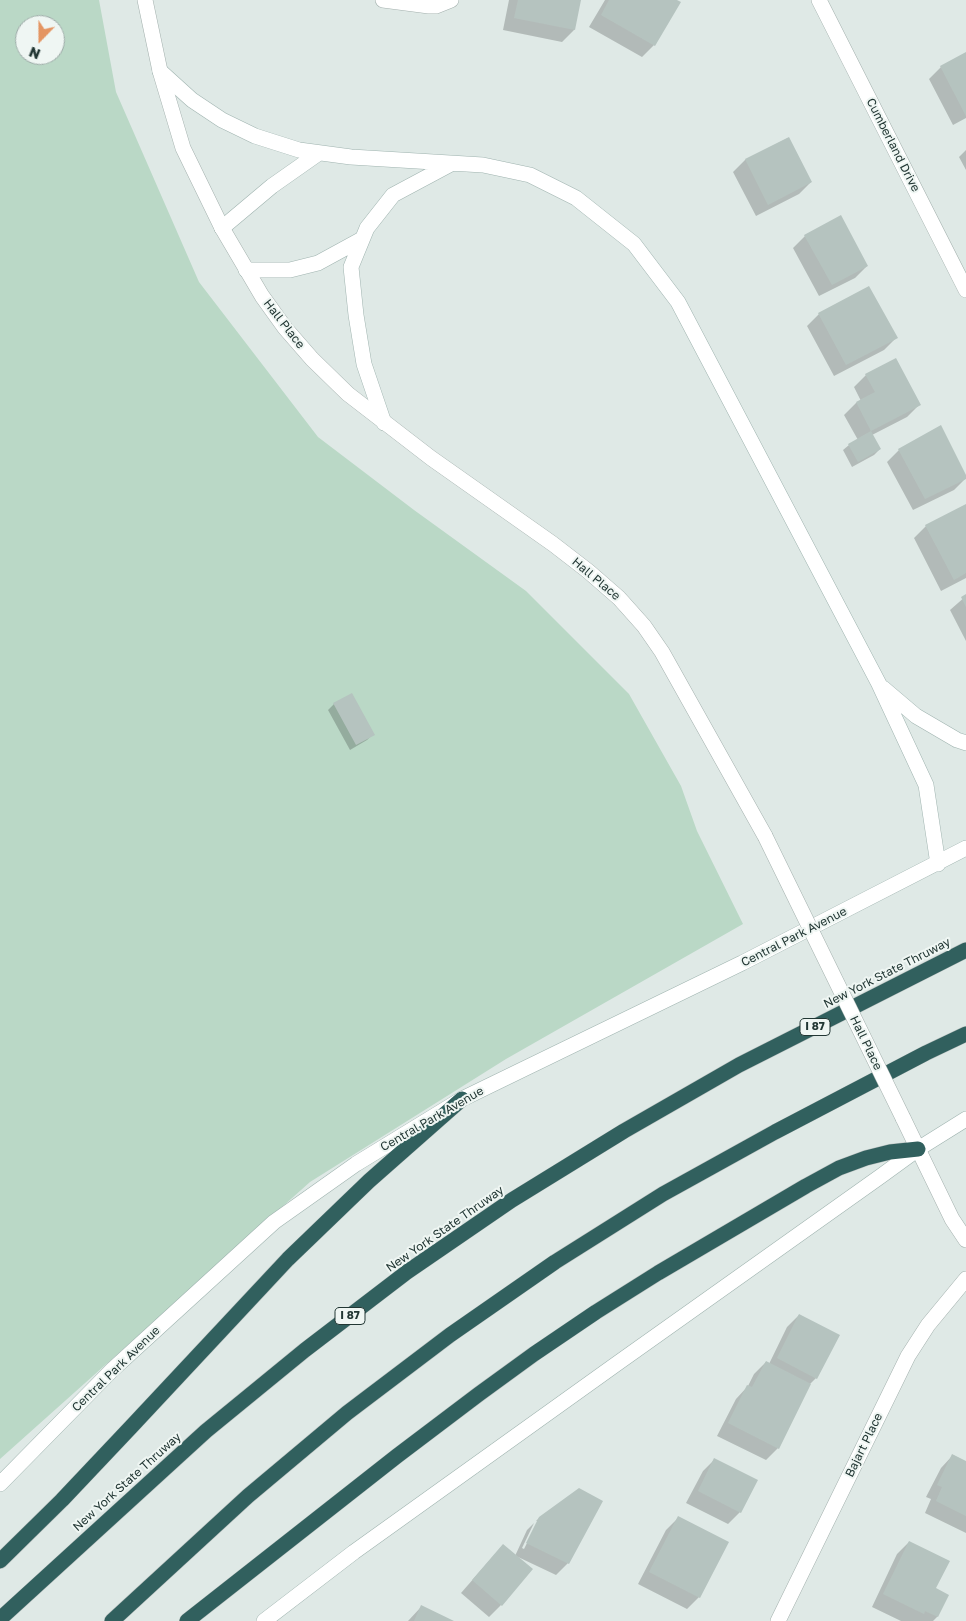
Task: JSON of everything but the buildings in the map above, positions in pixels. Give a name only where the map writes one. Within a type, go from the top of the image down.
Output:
[{"type":"highway","name":"New York State Thruway","points":[[0,1619],[206,1431],[305,1350],[407,1272],[512,1200],[624,1131],[739,1065],[966,950]]},
{"type":"highway","points":[[112,1621],[248,1496],[347,1413],[450,1335],[555,1262],[663,1194],[775,1132],[966,1034]]},
{"type":"highway","points":[[0,1561],[131,1427],[288,1259],[369,1181],[462,1099]]},
{"type":"highway","points":[[188,1621],[450,1417],[534,1354],[596,1312],[658,1273],[839,1168],[882,1154],[918,1149]]},
{"type":"main road","name":"Hall Place","points":[[145,0],[160,71],[183,148],[222,228],[262,296],[285,328],[312,359],[348,394],[384,423],[588,571],[619,598],[644,626],[662,652],[765,836],[952,1219],[966,1240]]},
{"type":"main road","points":[[383,0],[429,6],[436,6],[451,0]]},
{"type":"main road","name":"Cumberland Drive","points":[[820,0],[966,290]]},
{"type":"main road","points":[[160,71],[192,100],[222,120],[254,136],[299,150],[351,157],[483,165],[530,175],[576,198],[634,244],[678,302],[878,684],[926,785],[938,864]]},
{"type":"main road","points":[[222,228],[272,186],[319,153]]},
{"type":"main road","points":[[384,423],[364,364],[351,267],[367,228],[393,195],[452,164]]},
{"type":"main road","points":[[246,270],[290,270],[318,263],[362,239]]},
{"type":"main road","points":[[878,684],[916,716],[958,740],[966,742]]},
{"type":"main road","name":"Central Park Avenue","points":[[0,1484],[113,1369],[274,1222],[356,1164],[462,1099],[742,963],[966,848]]},
{"type":"main road","points":[[264,1621],[354,1552],[918,1149],[966,1119]]},
{"type":"main road","name":"Bajart Place","points":[[778,1621],[908,1356],[928,1325],[966,1279]]},
{"type":"green space","points":[[0,0],[99,0],[116,92],[199,282],[318,437],[414,510],[526,591],[629,694],[681,786],[697,831],[743,924],[506,1059],[310,1182],[0,1459]]}]
